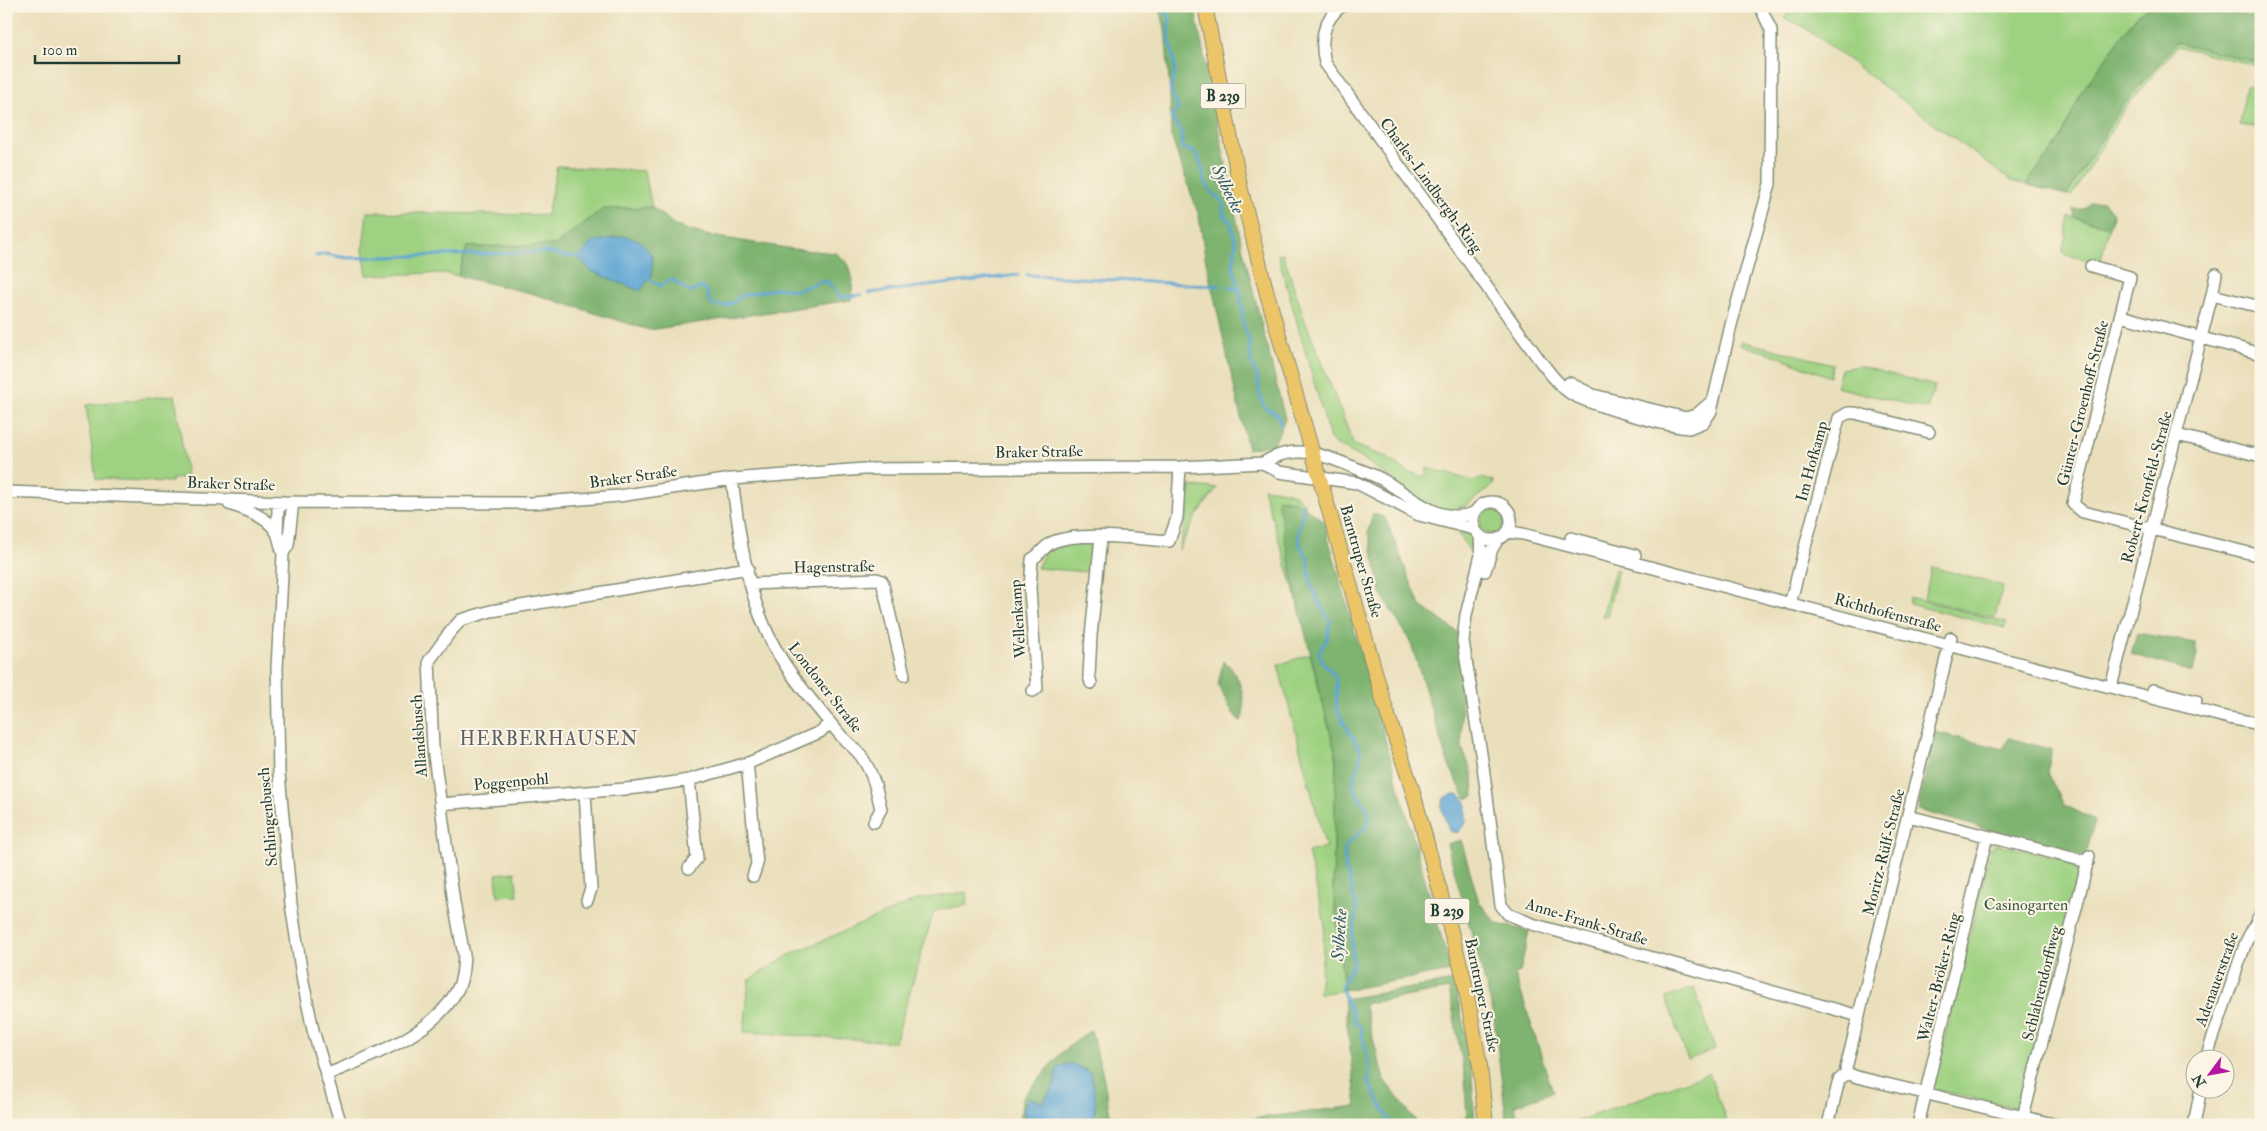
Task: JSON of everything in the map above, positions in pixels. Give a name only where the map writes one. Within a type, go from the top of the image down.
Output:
[{"type":"main road","name":"Barntruper Straße","points":[[1205,6],[1248,218],[1266,290],[1384,703],[1413,792],[1446,908],[1475,1034],[1486,1125]]},
{"type":"street","name":"Charles-Lindbergh-Ring","points":[[1342,6],[1333,12],[1322,36],[1325,64],[1540,362],[1554,376],[1593,395],[1681,417],[1696,415],[1712,401],[1770,184],[1771,30],[1760,6]]},
{"type":"street","name":"Günter-Groenhoff-Straße","points":[[2091,266],[2130,278],[2073,504],[2083,512],[2151,529]]},
{"type":"street","name":"Robert-Kronfeld-Straße","points":[[2112,684],[2177,435],[2216,274]]},
{"type":"street","points":[[2212,295],[2261,307]]},
{"type":"street","name":"Günter-Groenhoff-Straße","points":[[2121,316],[2261,354]]},
{"type":"street","name":"Im Hofkamp","points":[[1791,600],[1839,418],[1848,413],[1855,413],[1929,432]]},
{"type":"street","points":[[2177,435],[2261,456]]},
{"type":"street","name":"Braker Straße","points":[[6,492],[289,502],[555,502],[732,479],[864,469],[1180,467],[1263,462],[1274,456],[1313,452]]},
{"type":"street","points":[[1313,452],[1388,483],[1424,508],[1458,516],[1474,513],[1483,504],[1498,503],[1509,512],[1509,527],[1498,539],[1487,540],[1477,533],[1418,515],[1357,483],[1320,476]]},
{"type":"street","name":"Braker Straße","points":[[1263,462],[1279,472],[1320,476]]},
{"type":"street","name":"Wellenkamp","points":[[1033,691],[1038,688],[1030,589],[1032,559],[1053,542],[1073,537],[1169,541],[1177,518],[1180,467]]},
{"type":"street","name":"Londoner Straße","points":[[732,479],[750,584],[757,610],[777,652],[796,681],[830,723],[860,754],[870,772],[881,810],[874,822]]},
{"type":"street","points":[[215,499],[247,509],[277,533]]},
{"type":"street","points":[[283,553],[277,533],[278,509],[289,502]]},
{"type":"street","name":"Schlingenbusch","points":[[289,502],[288,545],[283,553],[277,668],[280,792],[291,904],[303,982],[326,1075],[341,1125]]},
{"type":"street","points":[[1474,513],[1477,533]]},
{"type":"street","name":"Richthofenstraße","points":[[1509,527],[1523,534],[1791,600],[2112,684],[2261,718]]},
{"type":"street","points":[[2151,529],[2261,556]]},
{"type":"street","name":"Anne-Frank-Straße","points":[[1477,533],[1481,555],[1463,642],[1466,648],[1501,905],[1508,914],[1532,924],[1859,1016]]},
{"type":"street","points":[[1091,682],[1089,676],[1091,636],[1101,537]]},
{"type":"street","name":"Anne-Frank-Straße","points":[[1466,648],[1488,559],[1498,539]]},
{"type":"street","name":"Allandsbusch","points":[[326,1075],[381,1051],[418,1030],[438,1015],[457,992],[462,975],[464,955],[433,748],[429,661],[450,632],[462,620],[491,611],[748,568]]},
{"type":"street","name":"Hagenstraße","points":[[750,584],[877,579],[882,581],[904,675]]},
{"type":"street","name":"Moritz-Rülf-Straße","points":[[1828,1125],[1839,1080],[1847,1073],[1846,1068],[1950,642]]},
{"type":"street","name":"Richthofenstraße","points":[[2112,684],[2242,722],[2261,724]]},
{"type":"street","name":"Poggenpohl","points":[[440,804],[637,788],[689,780],[747,763],[820,732],[830,723]]},
{"type":"street","points":[[747,763],[756,864],[753,876]]},
{"type":"street","points":[[689,780],[697,858],[689,868]]},
{"type":"street","points":[[585,793],[591,889],[587,900]]},
{"type":"street","points":[[1908,816],[1988,836]]},
{"type":"street","name":"Schlabrendorffweg","points":[[1988,836],[2088,859],[2022,1121]]},
{"type":"street","name":"Walter-Bröker-Ring","points":[[1918,1125],[1988,836]]},
{"type":"street","name":"Adenauerstraße","points":[[2209,1048],[2246,942],[2260,914]]},
{"type":"street","points":[[1847,1073],[1857,1078],[1926,1092],[2022,1121],[2057,1125]]},
{"type":"street","points":[[2194,1125],[2198,1098]]},
{"type":"green space","points":[[1159,6],[1194,6],[1242,246],[1285,419],[1274,444],[1248,449],[1205,257],[1199,216],[1171,136],[1165,28]]},
{"type":"green space","points":[[1784,6],[2152,6],[2137,15],[2082,91],[2061,138],[2026,184],[2057,192],[2011,181],[1804,27],[1784,18],[1790,11]]},
{"type":"green space","points":[[2152,6],[2200,6],[2261,20],[2261,63],[2176,42],[2119,110],[2067,195],[2026,184],[2061,138],[2082,91],[2137,15]]},
{"type":"green space","points":[[2200,6],[2261,6],[2261,20]]},
{"type":"green space","points":[[2176,42],[2261,63],[2261,67],[2177,46],[2123,111],[2072,196],[2067,195],[2119,110]]},
{"type":"green space","points":[[2246,86],[2261,88],[2261,128],[2240,125]]},
{"type":"green space","points":[[557,166],[644,171],[652,207],[603,209],[555,245],[467,247],[458,276],[443,273],[367,275],[363,249],[367,212],[547,215]]},
{"type":"green space","points":[[2103,201],[2113,213],[2112,222],[2109,226],[2075,218],[2073,209],[2084,209],[2091,202]]},
{"type":"green space","points":[[652,207],[676,226],[705,235],[793,249],[836,253],[849,265],[853,280],[851,300],[649,330],[534,294],[458,276],[467,247],[555,245],[603,209]]},
{"type":"green space","points":[[2069,217],[2109,226],[2100,264],[2064,254],[2063,250]]},
{"type":"green space","points":[[1283,254],[1304,318],[1354,445],[1386,457],[1408,472],[1425,477],[1427,468],[1473,481],[1481,478],[1494,481],[1493,485],[1464,507],[1458,507],[1456,513],[1428,507],[1365,460],[1330,439],[1278,255]]},
{"type":"green space","points":[[1741,341],[1833,364],[1830,377],[1772,354],[1740,345]]},
{"type":"green space","points":[[1859,366],[1935,386],[1927,409],[1836,387],[1841,369]]},
{"type":"green space","points":[[175,395],[187,478],[172,479],[172,482],[96,479],[86,405]]},
{"type":"green space","points":[[1186,486],[1217,488],[1195,518],[1179,550],[1187,516]]},
{"type":"green space","points":[[1263,488],[1289,492],[1304,504],[1308,511],[1294,501],[1278,499],[1297,600]]},
{"type":"green space","points":[[1277,499],[1294,501],[1323,520],[1451,971],[1344,990],[1333,888],[1336,755],[1297,600]]},
{"type":"green space","points":[[1492,510],[1497,511],[1503,517],[1503,527],[1497,533],[1492,534],[1487,533],[1481,527],[1480,522],[1481,517],[1487,511]]},
{"type":"green space","points":[[1373,513],[1385,518],[1420,605],[1460,634],[1462,748],[1473,774],[1474,796],[1466,799],[1447,761],[1411,643],[1382,595],[1368,532]]},
{"type":"green space","points":[[1460,528],[1473,535],[1479,556],[1472,555],[1459,534]]},
{"type":"green space","points":[[1073,543],[1092,543],[1088,572],[1037,568],[1045,552]]},
{"type":"green space","points":[[1932,567],[2003,586],[1995,618],[1924,599]]},
{"type":"green space","points":[[1615,569],[1618,570],[1607,617],[1602,616]]},
{"type":"green space","points":[[1910,597],[2007,623],[2005,628],[1909,604]]},
{"type":"green space","points":[[2137,633],[2195,643],[2197,655],[2193,672],[2131,654]]},
{"type":"green space","points":[[1310,654],[1336,755],[1333,888],[1344,990],[1319,994],[1325,925],[1308,852],[1326,848],[1278,665]]},
{"type":"green space","points":[[1223,661],[1234,672],[1241,688],[1244,706],[1241,721],[1235,717],[1218,685]]},
{"type":"green space","points":[[1935,732],[2003,749],[2009,738],[2052,750],[2047,772],[2064,805],[2095,820],[2087,851],[2083,856],[1918,810]]},
{"type":"green space","points":[[1461,840],[1479,902],[1497,924],[1529,931],[1520,972],[1515,974],[1553,1092],[1515,1105],[1519,1125],[1507,1125],[1493,1011],[1447,844]]},
{"type":"green space","name":"Casinogarten","points":[[1996,844],[2085,864],[2023,1104],[2013,1108],[1932,1089],[1991,848]]},
{"type":"green space","points":[[515,872],[518,895],[498,896],[496,874]]},
{"type":"green space","points":[[966,892],[967,905],[934,911],[895,1042],[744,1032],[749,980],[789,955],[919,899]]},
{"type":"green space","points":[[1454,981],[1471,1060],[1475,1125],[1467,1125],[1465,1077],[1449,989],[1364,1004],[1384,1080],[1419,1125],[1200,1125],[1357,1106],[1344,999]]},
{"type":"green space","points":[[1694,988],[1715,1049],[1688,1060],[1666,998]]},
{"type":"green space","points":[[1091,1030],[1103,1075],[1112,1125],[1093,1125],[1096,1101],[1057,1068],[1054,1085],[1043,1103],[1028,1097],[1023,1111],[1030,1125],[1020,1125],[1022,1098],[1062,1052]]},
{"type":"green space","points":[[1709,1073],[1728,1125],[1576,1125],[1575,1122]]},
{"type":"water","points":[[623,236],[639,240],[652,255],[652,275],[640,291],[591,271],[578,257],[593,242]]},
{"type":"water","points":[[1453,794],[1459,794],[1466,802],[1466,823],[1457,833],[1449,831],[1441,806],[1444,798]]},
{"type":"water","points":[[1071,1063],[1091,1073],[1096,1101],[1093,1125],[1030,1125],[1023,1111],[1028,1097],[1043,1103],[1054,1085],[1057,1068]]},
{"type":"waterway","name":"Sylbecke","points":[[1168,6],[1166,13],[1170,19],[1169,36],[1175,71],[1170,88],[1178,109],[1171,118],[1181,131],[1183,149],[1191,150],[1199,158],[1206,184],[1224,204],[1223,214],[1230,221],[1236,244],[1233,267],[1240,291],[1244,327],[1249,338],[1251,362],[1258,378],[1260,397],[1265,408],[1277,414],[1281,424]]},
{"type":"waterway","points":[[316,256],[325,254],[347,258],[547,252],[578,257]]},
{"type":"waterway","points":[[869,293],[1018,275]]},
{"type":"waterway","points":[[1027,275],[1219,286]]},
{"type":"waterway","points":[[649,279],[660,286],[672,279],[691,292],[701,287],[707,291],[710,304],[724,306],[734,302],[740,296],[778,288],[797,290],[824,281],[828,282],[840,297],[861,295]]},
{"type":"waterway","points":[[1228,286],[1240,291]]},
{"type":"waterway","name":"Sylbecke","points":[[1303,503],[1298,538],[1303,551],[1309,559],[1310,576],[1314,592],[1330,621],[1327,639],[1319,652],[1323,662],[1335,677],[1337,707],[1340,716],[1359,748],[1360,758],[1353,783],[1356,793],[1370,814],[1367,826],[1344,847],[1346,869],[1357,909],[1352,936],[1353,964],[1341,988],[1355,1023],[1360,1026],[1370,1068],[1368,1081],[1392,1125]]},
{"type":"waterway","points":[[1379,1125],[1390,1122]]},
{"type":"waterway","points":[[1311,1125],[1346,1125]]},
{"type":"district","name":"HERBERHAUSEN","points":[[549,738]]}]
